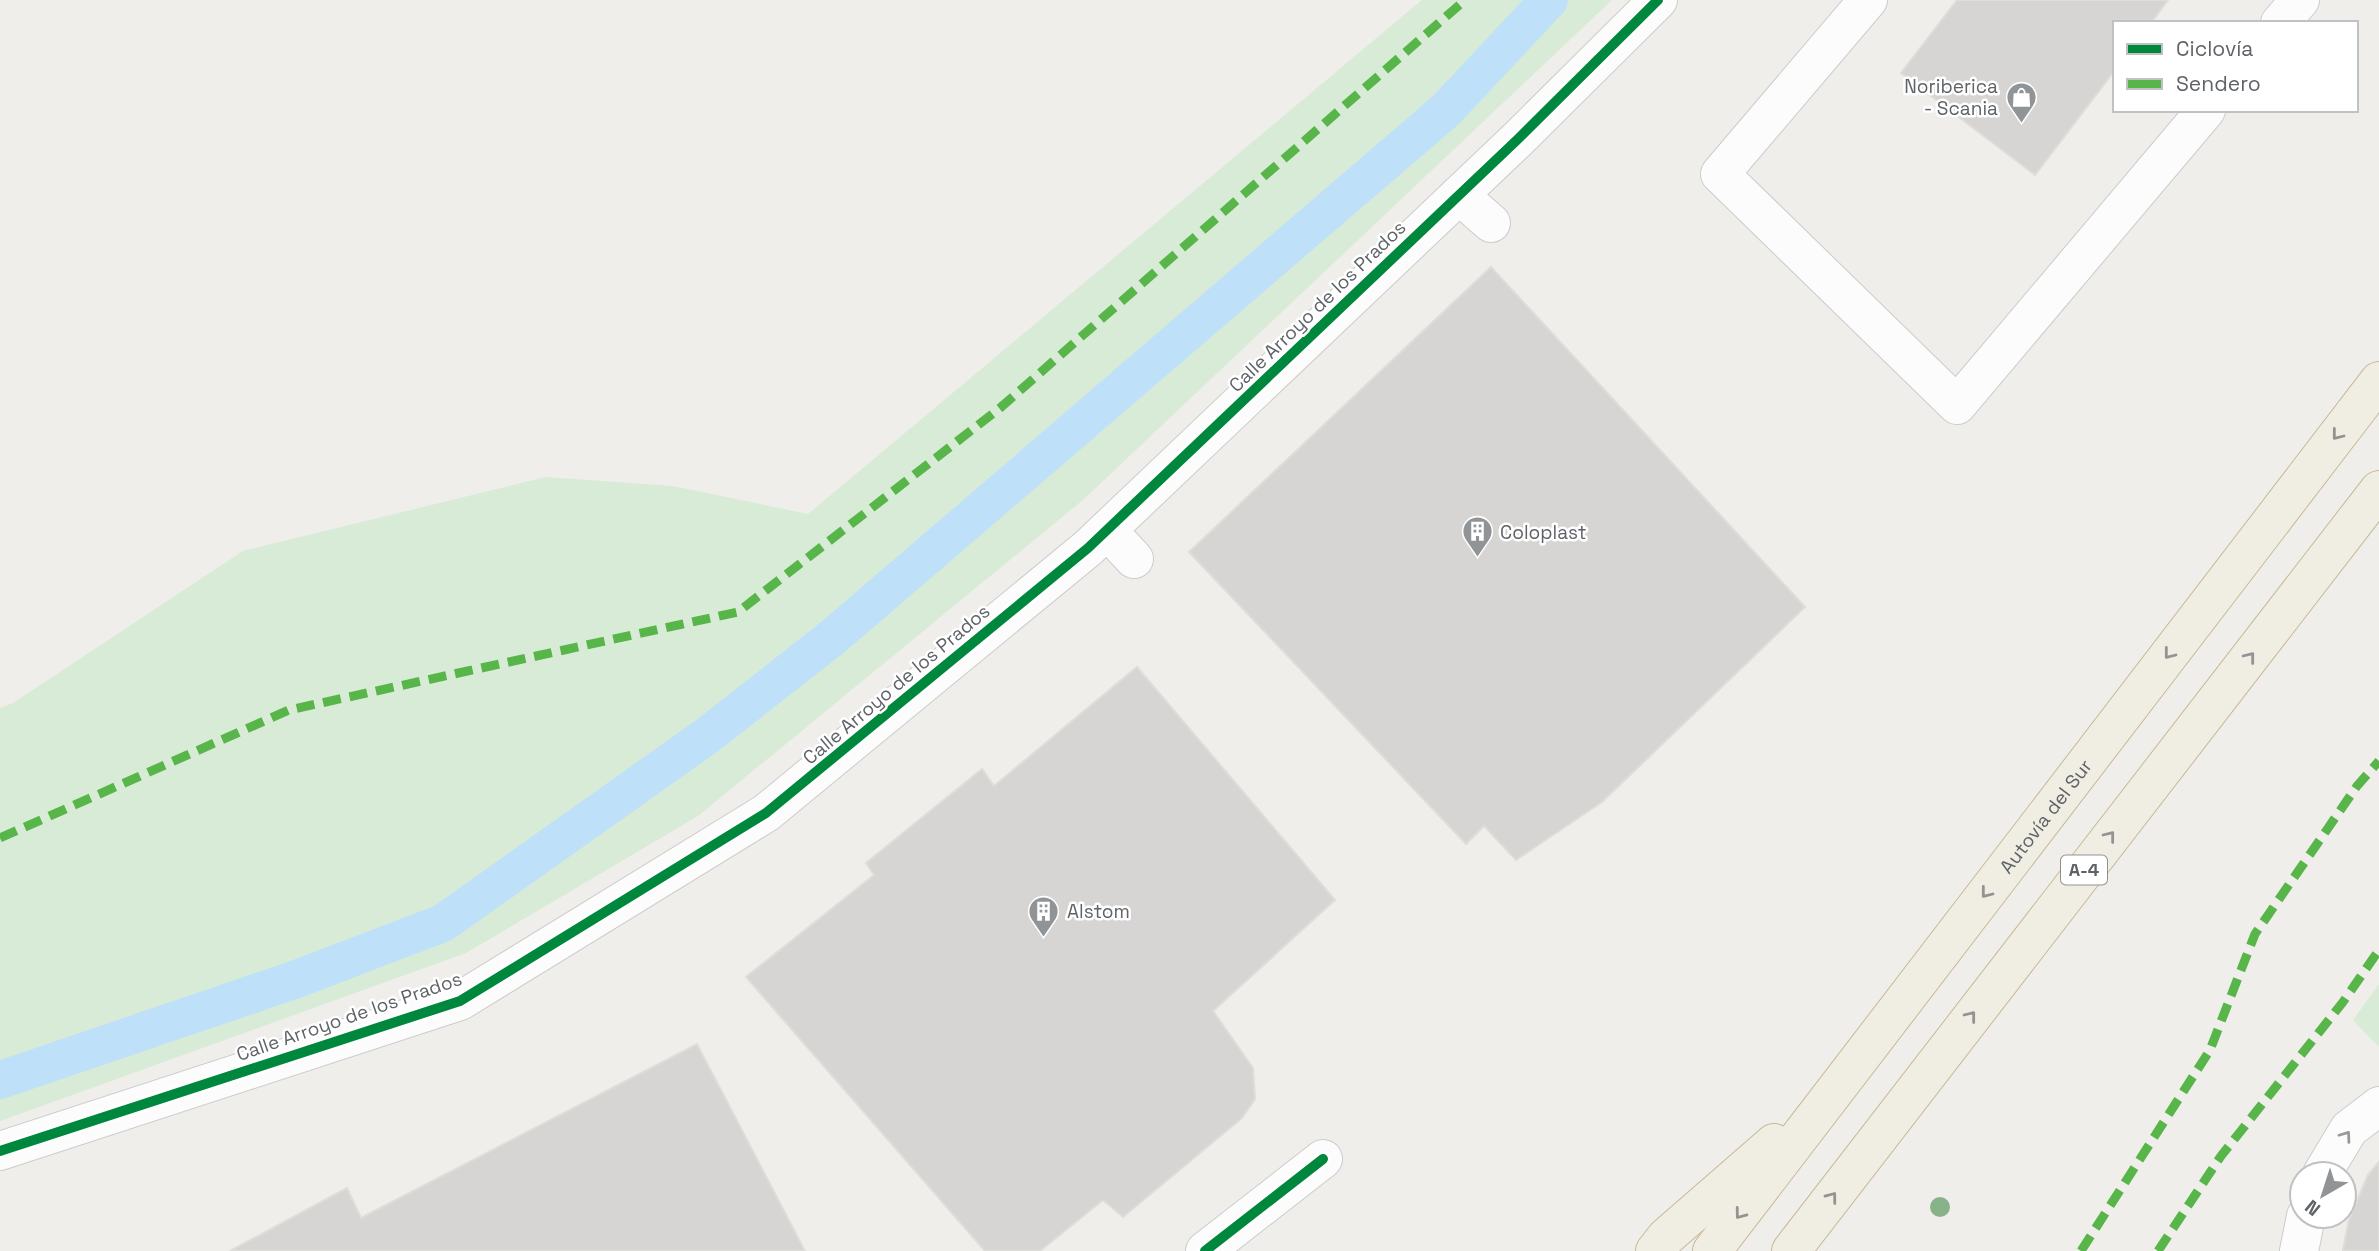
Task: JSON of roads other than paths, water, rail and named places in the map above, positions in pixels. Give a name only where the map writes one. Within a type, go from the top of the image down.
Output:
[{"type":"highway","name":"Autovía del Sur","points":[[1712,1251],[2379,381]]},
{"type":"highway","name":"A-4","points":[[1791,1251],[2379,490]]},
{"type":"highway","points":[[1655,1251],[1666,1237],[1833,1090]]},
{"type":"street","name":"Calle Arroyo de los Prados","points":[[0,1152],[460,1002],[766,813],[1107,530],[1459,195],[1658,0]]},
{"type":"street","points":[[1868,0],[1720,174],[1958,405],[2204,112]]},
{"type":"street","points":[[2282,21],[2300,0]]},
{"type":"street","points":[[1459,195],[1491,223]]},
{"type":"street","points":[[1107,530],[1134,559]]},
{"type":"street","points":[[2330,1160],[2349,1129],[2379,1106]]},
{"type":"street","points":[[1205,1251],[1324,1159]]},
{"type":"street","points":[[2299,1251],[2303,1230]]},
{"type":"waterway","points":[[0,1080],[294,980],[443,923],[708,735],[833,637],[1446,110],[1549,0]]},
{"type":"place","name":"Noriberica - Scania","points":[[2021,124]]},
{"type":"place","name":"Coloplast","points":[[1477,559]]},
{"type":"place","name":"Alstom","points":[[1044,938]]}]
